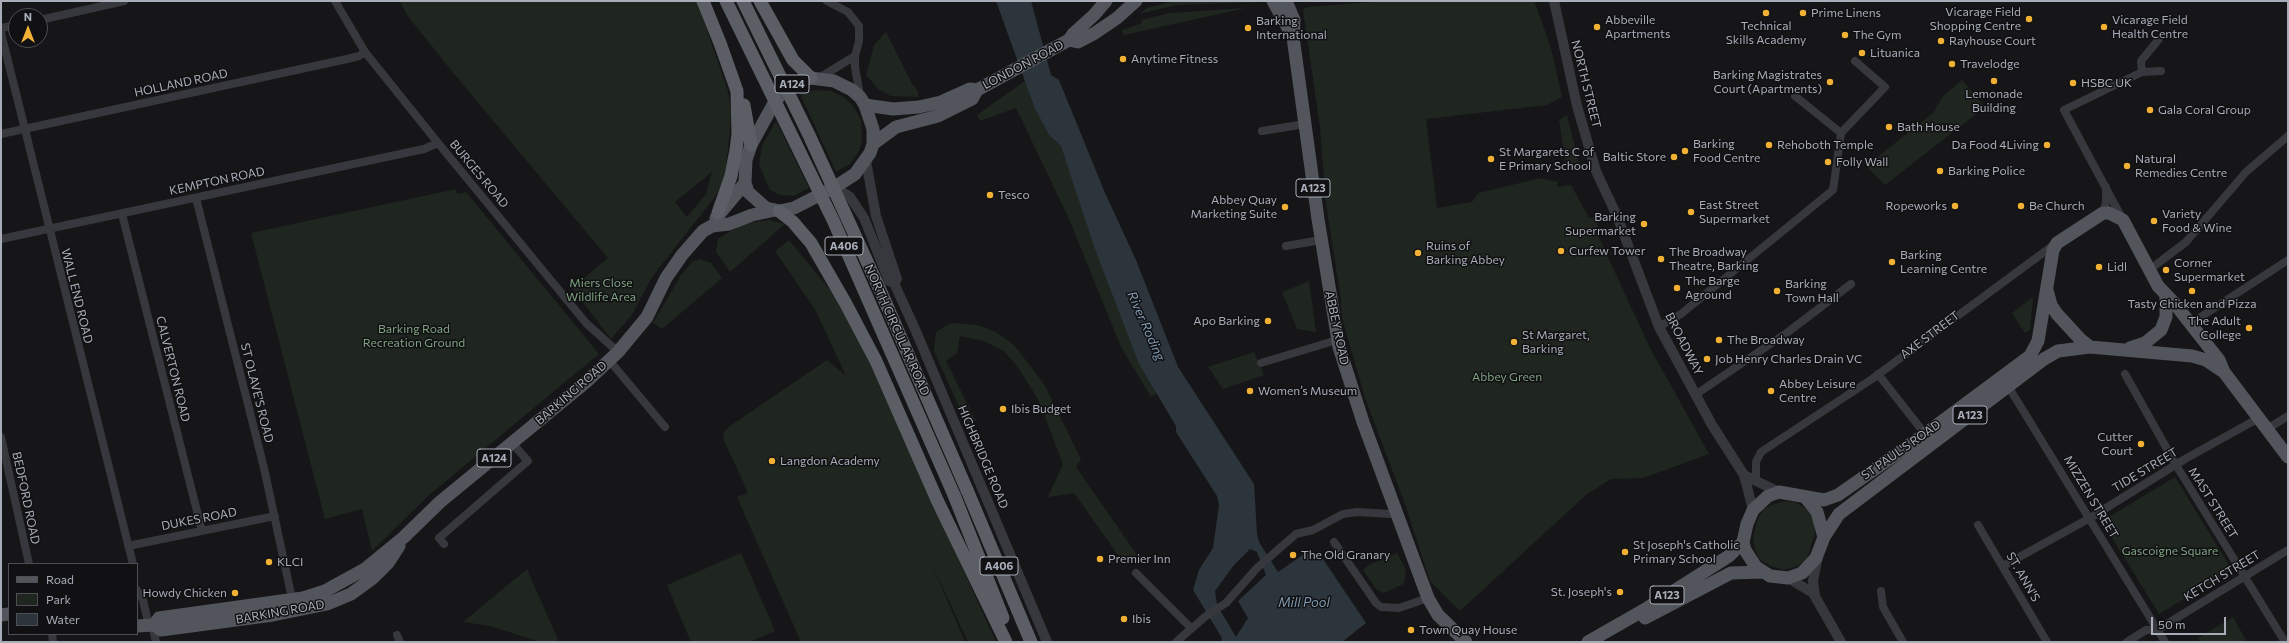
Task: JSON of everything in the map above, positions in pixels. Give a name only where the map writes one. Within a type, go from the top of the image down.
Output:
[{"type":"highway","points":[[703,1],[737,91],[743,98],[751,145]]},
{"type":"highway","name":"NORTH CIRCULAR ROAD","points":[[726,1],[833,220],[954,495],[1013,642]]},
{"type":"highway","name":"NORTH CIRCULAR ROAD","points":[[743,1],[809,135],[881,292],[1031,642]]},
{"type":"highway","points":[[760,1],[793,60],[815,78]]},
{"type":"highway","name":"A124","points":[[718,214],[731,176],[736,150],[738,134],[737,91]]},
{"type":"highway","name":"A406","points":[[777,211],[793,222],[807,238],[846,304],[876,361],[938,502],[1006,642]]},
{"type":"main road","name":"LONDON ROAD","points":[[873,144],[896,127],[938,116],[972,99],[977,90],[1069,40],[1073,34],[1094,16],[1106,1]]},
{"type":"main road","name":"LONDON ROAD","points":[[1069,40],[1078,42],[1095,33],[1118,18],[1136,1]]},
{"type":"main road","name":"ABBEY ROAD","points":[[1277,1],[1293,36],[1321,240],[1337,340],[1361,415],[1428,598],[1438,615],[1463,641]]},
{"type":"main road","name":"A124","points":[[745,183],[746,160],[751,145],[774,103],[786,88],[795,82],[815,78],[844,86],[862,101]]},
{"type":"main road","name":"LONDON ROAD","points":[[862,101],[893,109],[919,107],[941,102],[970,88],[977,90]]},
{"type":"main road","points":[[712,226],[729,224],[756,214],[794,208],[835,187],[855,174],[866,161],[873,144],[873,129],[862,101]]},
{"type":"main road","points":[[745,183],[748,192],[759,203],[777,211]]},
{"type":"main road","name":"BARKING ROAD","points":[[148,626],[159,618],[273,603],[325,591],[365,568],[404,537],[440,502],[614,356],[647,317],[666,278],[682,255],[700,235],[712,226],[718,214],[730,203],[745,183]]},
{"type":"main road","points":[[2103,213],[2123,220]]},
{"type":"main road","name":"AXE STREET","points":[[2056,243],[2103,213]]},
{"type":"main road","name":"A123","points":[[2123,220],[2149,270],[2166,295],[2219,360],[2224,372],[2288,456]]},
{"type":"main road","name":"ST PAUL'S ROAD","points":[[1779,492],[1824,500],[1838,495],[1925,434],[2033,353],[2038,341],[2051,256],[2056,243]]},
{"type":"main road","name":"ST PAUL'S ROAD","points":[[2047,288],[2051,305],[2057,314],[2090,347]]},
{"type":"main road","name":"ST PAUL'S ROAD","points":[[2120,350],[2145,343],[2160,330],[2166,317],[2166,295]]},
{"type":"main road","name":"ST PAUL'S ROAD","points":[[1788,578],[1806,570],[1818,554],[1824,537],[1839,514],[2051,354],[2072,348],[2090,347],[2199,357],[2224,372]]},
{"type":"main road","points":[[1925,434],[1930,440],[1941,437]]},
{"type":"main road","points":[[1762,572],[1751,562],[1743,542],[1747,524],[1753,510],[1765,498],[1779,492]]},
{"type":"main road","points":[[1806,498],[1817,512],[1824,537]]},
{"type":"main road","name":"A123","points":[[1588,642],[1644,610],[1729,556],[1743,542]]},
{"type":"main road","name":"A123","points":[[1604,642],[1720,578],[1740,572],[1762,572],[1774,577],[1788,578]]},
{"type":"street","points":[[48,18],[124,1]]},
{"type":"street","name":"BURGES ROAD","points":[[335,1],[365,52],[593,331],[599,333],[665,427]]},
{"type":"street","points":[[827,1],[848,12],[859,26],[859,41],[855,56],[855,73],[862,101]]},
{"type":"street","name":"NORTH STREET","points":[[1554,1],[1588,146],[1596,171],[1617,216]]},
{"type":"street","name":"WALL END ROAD","points":[[1,33],[48,230],[133,563]]},
{"type":"street","points":[[2142,72],[2141,61],[2159,39]]},
{"type":"street","name":"HOLLAND ROAD","points":[[1,134],[352,58],[365,52]]},
{"type":"street","points":[[815,78],[855,56]]},
{"type":"street","points":[[1659,327],[1681,314],[1833,190],[1841,133],[1885,87],[1855,61]]},
{"type":"street","points":[[2123,220],[2064,110],[2142,72],[2162,71]]},
{"type":"street","points":[[1795,96],[1841,133]]},
{"type":"street","points":[[1262,131],[1305,124]]},
{"type":"street","points":[[2149,270],[2186,242],[2246,172],[2288,136]]},
{"type":"street","name":"KEMPTON ROAD","points":[[1,240],[424,149],[438,143]]},
{"type":"street","name":"HIGHBRIDGE ROAD","points":[[866,161],[876,216],[897,279],[894,283]]},
{"type":"street","name":"HIGHBRIDGE ROAD","points":[[835,187],[850,197],[858,208],[889,281],[894,283],[1047,642]]},
{"type":"street","points":[[2103,213],[2106,202],[2106,187]]},
{"type":"street","name":"ST OLAVE'S ROAD","points":[[196,198],[276,516],[291,594]]},
{"type":"street","name":"CALVERTON ROAD","points":[[122,214],[202,531]]},
{"type":"street","name":"BROADWAY","points":[[1617,216],[1659,327],[1695,395],[1744,475],[1753,510]]},
{"type":"street","points":[[1286,246],[1321,240]]},
{"type":"street","name":"AXE STREET","points":[[1756,479],[1756,462],[1761,452],[1875,376],[2056,243]]},
{"type":"street","points":[[2190,324],[2288,260]]},
{"type":"street","points":[[1695,395],[1788,332],[1851,284]]},
{"type":"street","points":[[1261,363],[1337,340]]},
{"type":"street","name":"MAST STREET","points":[[2124,374],[2176,465],[2285,642]]},
{"type":"street","points":[[1875,376],[1925,434]]},
{"type":"street","name":"MIZZEN STREET","points":[[2008,386],[2090,518],[2164,642]]},
{"type":"street","points":[[2267,429],[2288,416]]},
{"type":"street","name":"TIDE STREET","points":[[2003,566],[2090,518],[2176,465],[2259,418]]},
{"type":"street","name":"BEDFORD ROAD","points":[[1,437],[28,563]]},
{"type":"street","points":[[444,544],[439,538],[528,461],[512,443]]},
{"type":"street","points":[[1744,475],[1756,479],[1779,492]]},
{"type":"street","points":[[1176,642],[1206,616],[1222,607],[1259,565],[1273,555],[1288,538],[1310,531],[1343,514],[1357,512],[1390,514],[1396,511]]},
{"type":"street","name":"DUKES ROAD","points":[[128,546],[276,516]]},
{"type":"street","name":"ST. ANN'S","points":[[1978,525],[2047,642]]},
{"type":"street","points":[[1334,542],[1376,603],[1381,607],[1399,608],[1428,598]]},
{"type":"street","name":"KETCH STREET","points":[[2127,642],[2146,630],[2157,630],[2288,550]]},
{"type":"street","points":[[1816,597],[1813,581],[1818,554]]},
{"type":"street","points":[[1136,572],[1191,628]]},
{"type":"street","points":[[1788,578],[1808,589],[1816,597],[1842,642]]},
{"type":"street","points":[[1880,591],[1883,607],[1903,642]]},
{"type":"street","points":[[138,592],[143,600],[148,626],[156,642]]},
{"type":"green space","name":"Miers Close Wildlife Area","points":[[400,1],[697,1],[728,91],[731,114],[725,180],[714,198],[652,277],[632,315],[611,339],[572,288],[608,258],[455,75],[407,15]],"holes":[[[712,172],[706,194],[687,217],[675,202]]]},
{"type":"green space","points":[[1174,1],[1261,2],[1177,5],[1139,14],[1147,8]]},
{"type":"green space","name":"Abbey Green","points":[[1387,1],[1532,1],[1535,3],[1551,48],[1562,97],[1547,105],[1426,119],[1437,208],[1472,202],[1478,193],[1541,178],[1558,182],[1557,187],[1571,185],[1589,218],[1596,217],[1598,228],[1595,229],[1650,348],[1709,454],[1643,478],[1611,479],[1587,494],[1460,611],[1430,581],[1405,504],[1365,398],[1342,318],[1341,300],[1326,204],[1320,127],[1303,10],[1307,7]]},
{"type":"green space","points":[[1246,8],[1124,35],[1122,30],[1142,23],[1141,20],[1170,13]]},
{"type":"green space","points":[[886,32],[912,84],[918,91],[918,97],[891,96],[879,90],[866,75],[874,45]]},
{"type":"green space","points":[[1962,80],[1985,107],[1885,185],[1866,166],[1933,113],[1943,96]]},
{"type":"green space","points":[[1025,81],[1035,109],[1049,135],[1061,146],[1139,364],[1157,393],[1151,397],[1121,347],[1069,219],[1016,108],[980,121],[977,115]]},
{"type":"green space","points":[[815,90],[831,91],[844,97],[854,107],[861,120],[862,140],[859,151],[850,164],[836,172],[800,94]]},
{"type":"green space","points":[[1567,115],[1581,171],[1567,171],[1559,120]]},
{"type":"green space","points":[[776,121],[809,188],[793,196],[780,195],[770,190],[759,165],[762,146]]},
{"type":"green space","name":"Barking Road Recreation Ground","points":[[456,189],[457,194],[466,192],[599,354],[428,496],[372,551],[362,509],[325,519],[251,233]]},
{"type":"green space","points":[[769,220],[785,224],[730,272],[716,252],[718,239],[742,224]]},
{"type":"green space","points":[[789,240],[844,307],[996,642],[968,642],[932,564],[965,642],[801,642],[737,497],[748,493],[723,438],[724,432],[730,426],[827,360],[846,376],[816,311],[775,251]]},
{"type":"green space","points":[[700,259],[711,263],[722,278],[662,329],[653,323],[681,275],[693,261]]},
{"type":"green space","points":[[1309,281],[1316,332],[1297,329],[1282,292]]},
{"type":"green space","points":[[2033,297],[2030,330],[2025,333],[2012,313]]},
{"type":"green space","points":[[951,323],[977,325],[996,332],[1015,346],[1044,384],[1081,459],[1076,467],[1142,562],[1123,562],[1074,493],[1048,497],[1063,464],[1038,399],[1017,366],[1005,352],[984,341],[960,336],[957,353],[946,361],[976,421],[967,425],[934,351],[936,332]]},
{"type":"green space","points":[[1254,352],[1264,375],[1223,389],[1208,367]]},
{"type":"green space","name":"Gascoigne Square","points":[[2175,477],[2232,570],[2159,614],[2102,521]]},
{"type":"green space","points":[[1786,501],[1797,503],[1807,510],[1814,520],[1815,534],[1807,558],[1798,566],[1784,570],[1771,566],[1760,560],[1755,550],[1753,538],[1757,521],[1764,509],[1774,504]]},
{"type":"green space","points":[[741,553],[775,631],[750,642],[691,642],[667,585]]},
{"type":"green space","points":[[1397,553],[1406,570],[1404,584],[1384,593],[1377,590],[1363,570],[1369,565]]},
{"type":"green space","points":[[527,569],[559,642],[540,642],[490,626],[463,622]]},
{"type":"green space","points":[[2233,617],[2247,642],[2201,642],[2198,638]]},
{"type":"water","points":[[996,1],[1031,1],[1051,75],[1059,80],[1105,193],[1136,260],[1178,367],[1254,484],[1257,534],[1259,542],[1278,572],[1307,552],[1319,553],[1366,623],[1342,642],[1221,642],[1222,638],[1193,590],[1199,570],[1213,548],[1219,505],[1217,496],[1176,432],[1176,426],[1139,364],[1095,249],[1061,146],[1049,135],[1035,109]],"holes":[[[1250,549],[1257,552],[1266,575],[1238,601],[1248,618],[1236,637],[1217,605],[1215,591],[1234,565]]]},
{"type":"place","name":"Technical Skills Academy","points":[[1766,13]]},
{"type":"place","name":"Prime Linens","points":[[1803,13]]},
{"type":"place","name":"Vicarage Field Shopping Centre","points":[[2029,19]]},
{"type":"place","name":"Abbeville Apartments","points":[[1597,27]]},
{"type":"place","name":"Vicarage Field Health Centre","points":[[2104,27]]},
{"type":"place","name":"Barking International","points":[[1248,28]]},
{"type":"place","name":"The Gym","points":[[1845,35]]},
{"type":"place","name":"Rayhouse Court","points":[[1941,41]]},
{"type":"place","name":"Lituanica","points":[[1862,53]]},
{"type":"place","name":"Anytime Fitness","points":[[1123,59]]},
{"type":"place","name":"Travelodge","points":[[1952,64]]},
{"type":"place","name":"Lemonade Building","points":[[1994,81]]},
{"type":"place","name":"Barking Magistrates Court (Apartments)","points":[[1830,82]]},
{"type":"place","name":"HSBC UK","points":[[2073,83]]},
{"type":"place","name":"Gala Coral Group","points":[[2150,110]]},
{"type":"place","name":"Bath House","points":[[1889,127]]},
{"type":"place","name":"Rehoboth Temple","points":[[1769,145]]},
{"type":"place","name":"Da Food 4Living","points":[[2047,145]]},
{"type":"place","name":"Barking Food Centre","points":[[1685,151]]},
{"type":"place","name":"Baltic Store","points":[[1674,157]]},
{"type":"place","name":"St Margarets C of E Primary School","points":[[1491,159]]},
{"type":"place","name":"Folly Wall","points":[[1828,162]]},
{"type":"place","name":"Natural Remedies Centre","points":[[2127,166]]},
{"type":"place","name":"Barking Police","points":[[1940,171]]},
{"type":"place","name":"Tesco","points":[[990,195]]},
{"type":"place","name":"Ropeworks","points":[[1955,206]]},
{"type":"place","name":"Be Church","points":[[2021,206]]},
{"type":"place","name":"Abbey Quay Marketing Suite","points":[[1285,207]]},
{"type":"place","name":"East Street Supermarket","points":[[1691,212]]},
{"type":"place","name":"Variety Food & Wine","points":[[2154,221]]},
{"type":"place","name":"Barking Supermarket","points":[[1644,224]]},
{"type":"place","name":"Curfew Tower","points":[[1561,251]]},
{"type":"place","name":"Ruins of Barking Abbey","points":[[1418,253]]},
{"type":"place","name":"The Broadway Theatre, Barking","points":[[1661,259]]},
{"type":"place","name":"Barking Learning Centre","points":[[1892,262]]},
{"type":"place","name":"Lidl","points":[[2099,267]]},
{"type":"place","name":"Corner Supermarket","points":[[2166,270]]},
{"type":"place","name":"The Barge Aground","points":[[1677,288]]},
{"type":"place","name":"Barking Town Hall","points":[[1777,291]]},
{"type":"place","name":"Tasty Chicken and Pizza","points":[[2192,291]]},
{"type":"place","name":"Apo Barking","points":[[1268,321]]},
{"type":"place","name":"The Adult College","points":[[2249,328]]},
{"type":"place","name":"The Broadway","points":[[1719,340]]},
{"type":"place","name":"St Margaret, Barking","points":[[1514,342]]},
{"type":"place","name":"Job Henry Charles Drain VC","points":[[1707,359]]},
{"type":"place","name":"Women’s Museum","points":[[1250,391]]},
{"type":"place","name":"Abbey Leisure Centre","points":[[1771,391]]},
{"type":"place","name":"Ibis Budget","points":[[1003,409]]},
{"type":"place","name":"Cutter Court","points":[[2141,444]]},
{"type":"place","name":"Langdon Academy","points":[[772,461]]},
{"type":"place","name":"St Joseph's Catholic Primary School","points":[[1625,552]]},
{"type":"place","name":"The Old Granary","points":[[1293,555]]},
{"type":"place","name":"Premier Inn","points":[[1100,559]]},
{"type":"place","name":"KLCI","points":[[269,562]]},
{"type":"place","name":"St. Joseph's","points":[[1620,592]]},
{"type":"place","name":"Howdy Chicken","points":[[235,593]]},
{"type":"place","name":"Ibis","points":[[1124,619]]},
{"type":"place","name":"Town Quay House","points":[[1411,630]]},
{"type":"water label","name":"River Roding","points":[[1146,326]]},
{"type":"water label","name":"Mill Pool","points":[[1304,603]]}]
